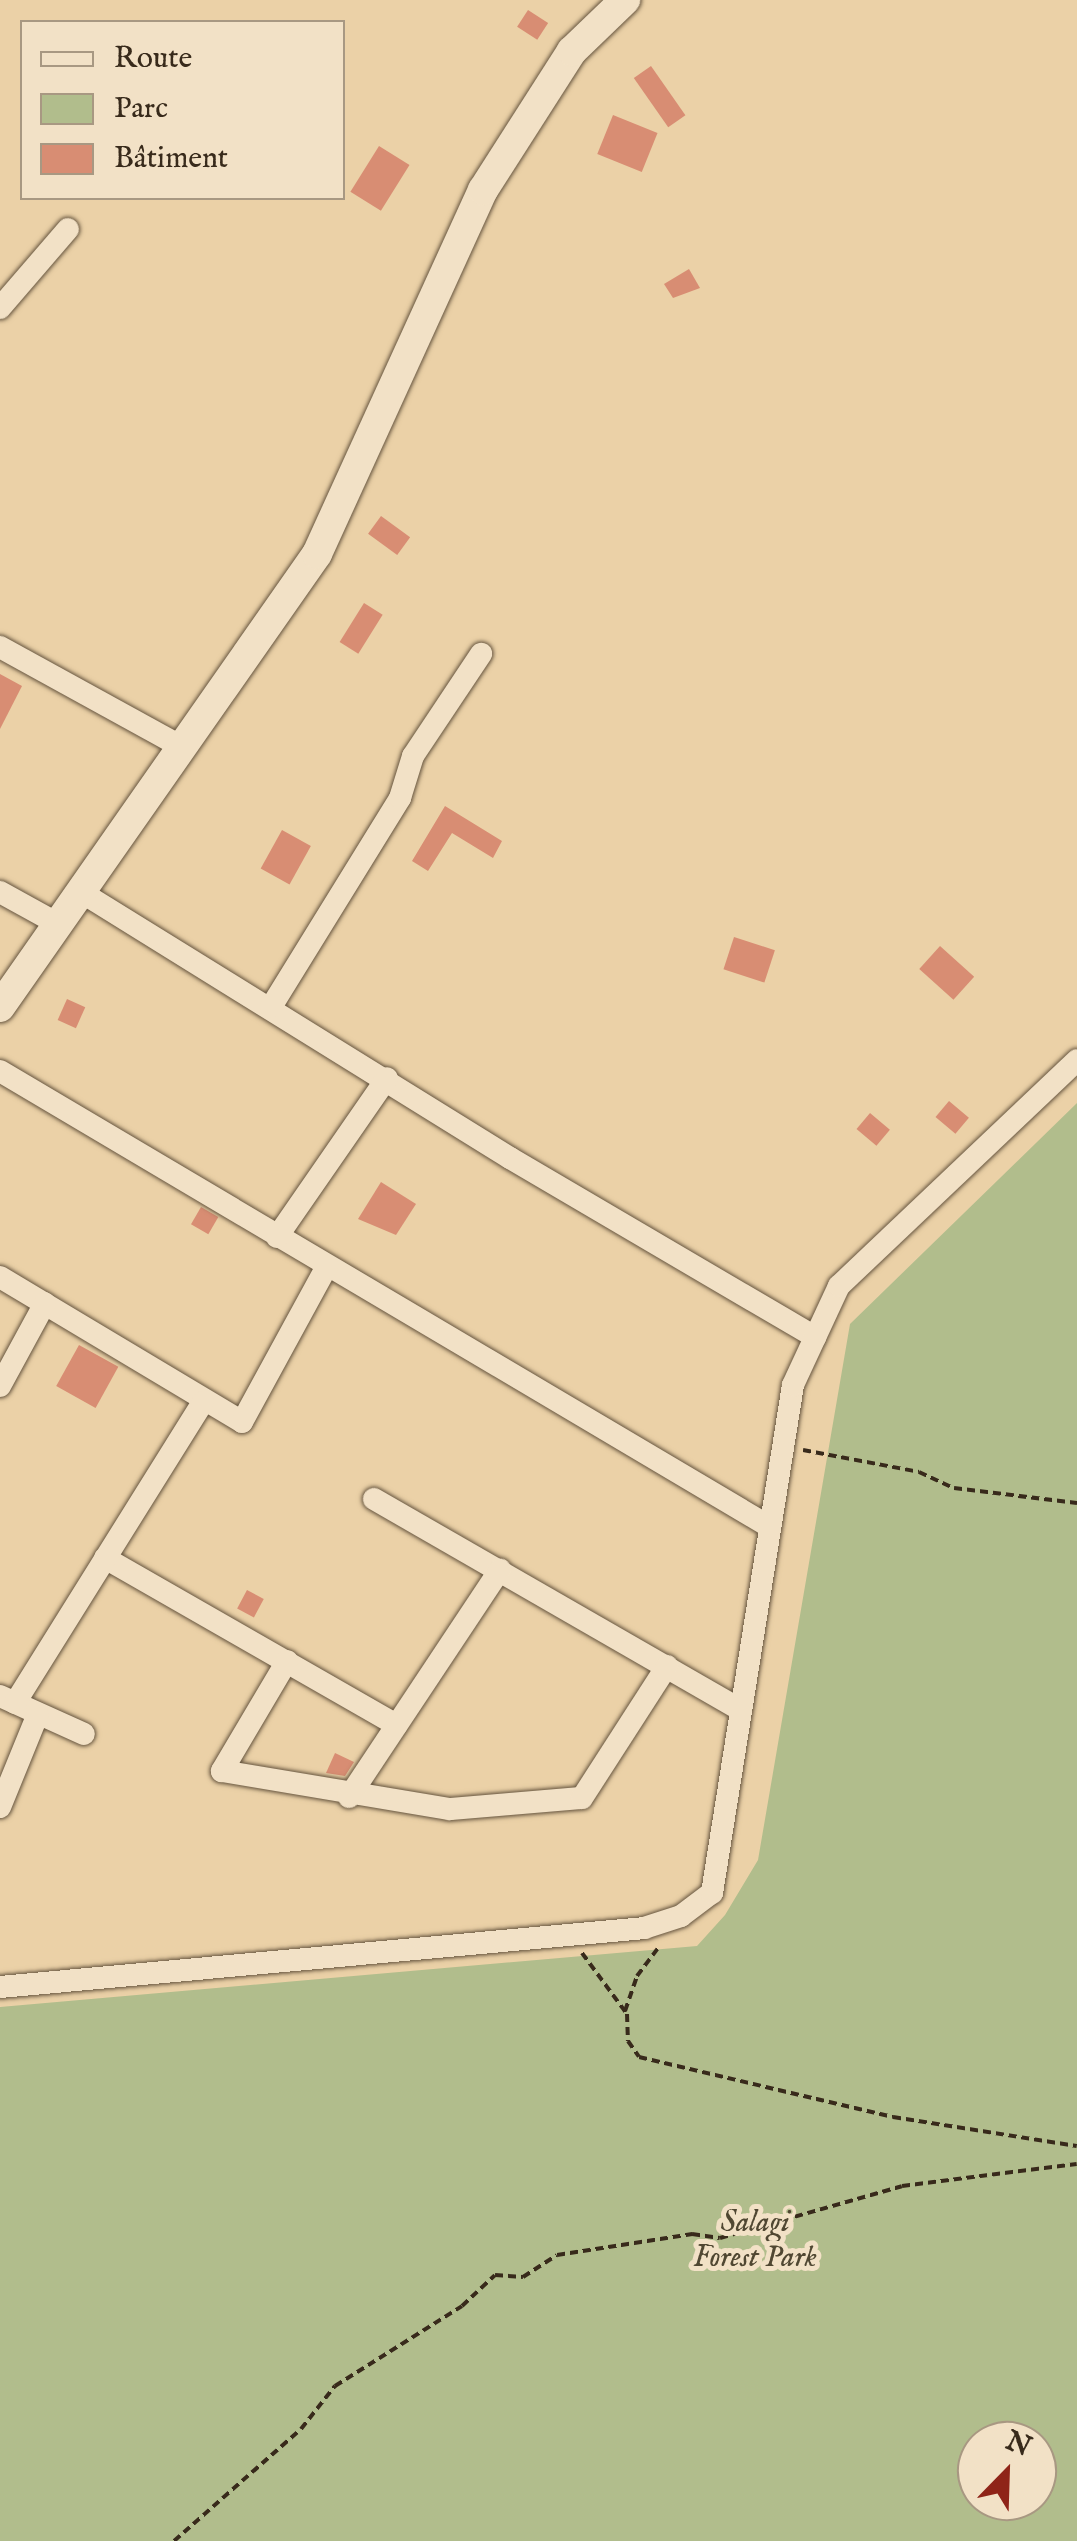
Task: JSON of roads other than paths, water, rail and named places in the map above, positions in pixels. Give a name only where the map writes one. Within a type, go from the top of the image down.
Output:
[{"type":"street","points":[[0,1007],[317,554],[483,190],[531,106],[572,50],[624,0]]},
{"type":"street","points":[[0,308],[68,229]]},
{"type":"street","points":[[0,648],[182,747]]},
{"type":"street","points":[[271,1008],[400,798],[413,756],[481,654]]},
{"type":"street","points":[[0,892],[58,924]]},
{"type":"street","points":[[81,892],[388,1078],[510,1158],[815,1337]]},
{"type":"street","points":[[0,1988],[644,1928],[681,1916],[712,1893],[793,1386],[838,1286],[1077,1060]]},
{"type":"street","points":[[0,1070],[770,1526]]},
{"type":"street","points":[[277,1236],[388,1078]]},
{"type":"street","points":[[0,1277],[242,1422],[327,1266]]},
{"type":"street","points":[[0,1386],[46,1304]]},
{"type":"street","points":[[84,1734],[7,1700],[104,1558],[203,1402]]},
{"type":"street","points":[[374,1499],[741,1710]]},
{"type":"street","points":[[104,1558],[397,1724]]},
{"type":"street","points":[[348,1797],[500,1570]]},
{"type":"street","points":[[286,1662],[222,1770],[348,1797],[450,1810],[582,1798],[668,1666]]},
{"type":"street","points":[[0,1807],[38,1714]]},
{"type":"park label","name":"Salagi Forest Park","points":[[755,2240]]}]
